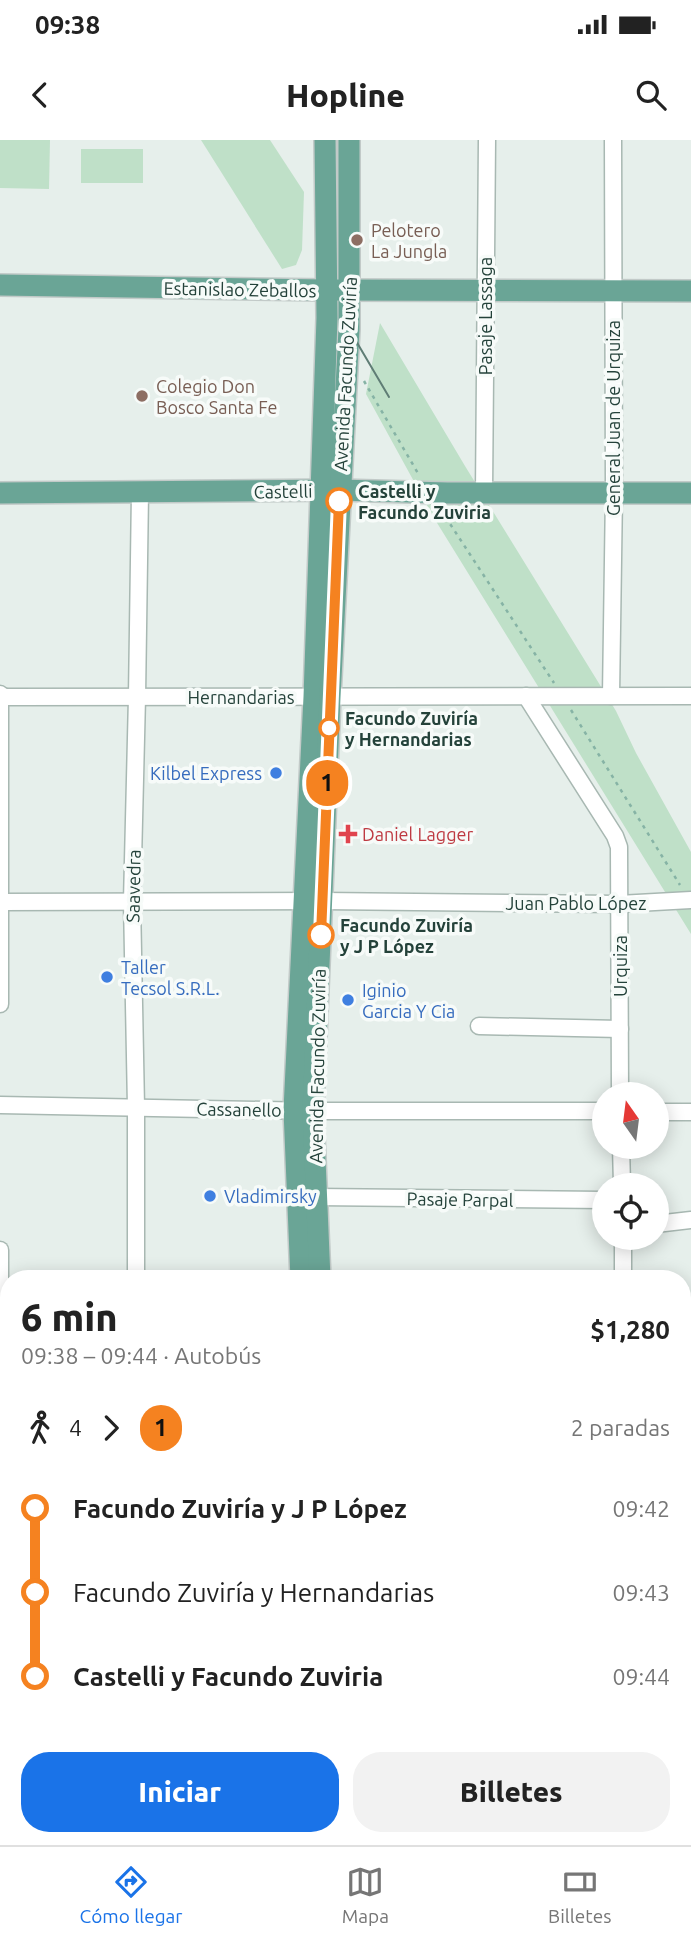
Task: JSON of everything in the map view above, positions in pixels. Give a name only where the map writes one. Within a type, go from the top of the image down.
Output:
[{"type":"main road","name":"Avenida Facundo Zuviría","points":[[301,1270],[304,1110],[330,490],[325,140]]},
{"type":"main road","name":"Avenida Facundo Zuviría","points":[[330,490],[343,426],[350,290],[349,140]]},
{"type":"main road","name":"Estanislao Zeballos","points":[[0,285],[326,290],[691,291]]},
{"type":"main road","points":[[218,288],[296,297],[315,307],[327,318],[337,342],[336,397],[343,426]]},
{"type":"main road","name":"Castelli","points":[[0,493],[330,490],[429,493],[691,493]]},
{"type":"main road","name":"Avenida Facundo Zuviría","points":[[304,1110],[316,1197],[320,1270]]},
{"type":"street","name":"Pasaje Lassaga","points":[[484,493],[487,140]]},
{"type":"street","name":"General Juan de Urquiza","points":[[611,696],[614,140]]},
{"type":"street","name":"Saavedra","points":[[136,1270],[132,902],[140,492]]},
{"type":"street","name":"Hernandarias","points":[[0,695],[138,698],[691,696]]},
{"type":"street","points":[[0,695],[0,1004]]},
{"type":"street","name":"Urquiza","points":[[526,696],[615,836],[619,847],[620,1082]]},
{"type":"street","name":"Juan Pablo López","points":[[1,902],[620,904],[690,900]]},
{"type":"street","points":[[479,1026],[620,1029]]},
{"type":"street","name":"Cassanello","points":[[0,1105],[592,1111]]},
{"type":"street","points":[[669,1112],[691,1112]]},
{"type":"street","name":"Pasaje Parpal","points":[[316,1197],[592,1200]]},
{"type":"street","points":[[669,1223],[691,1220]]},
{"type":"street","points":[[0,1250],[0,1309]]},
{"type":"street","points":[[623,1250],[623,1270]]},
{"type":"path","points":[[362,373],[366,386],[429,493],[562,696],[690,900]]},
{"type":"green space","points":[[0,140],[50,140],[49,189],[0,188]]},
{"type":"green space","points":[[201,140],[270,140],[304,192],[302,250],[296,265],[282,269]]},
{"type":"green space","points":[[81,149],[143,149],[143,183],[81,183]]},
{"type":"green space","points":[[380,323],[616,711],[691,852],[691,934],[434,518],[366,394]]},
{"type":"tram line","points":[[349,329],[389,397]]},
{"type":"bus line","name":"1","points":[[321,935],[339,501]]},
{"type":"place","name":"Pelotero La Jungla","points":[[357,240]]},
{"type":"place","name":"Colegio Don Bosco Santa Fe","points":[[142,396]]},
{"type":"place","name":"Castelli y Facundo Zuviria","points":[[339,501]]},
{"type":"place","name":"Facundo Zuviría y Hernandarias","points":[[329,728]]},
{"type":"place","name":"Kilbel Express","points":[[276,773]]},
{"type":"place","name":"Daniel Lagger","points":[[348,834]]},
{"type":"place","name":"Facundo Zuviría y J P López","points":[[321,935]]},
{"type":"place","name":"Taller Tecsol S.R.L.","points":[[107,977]]},
{"type":"place","name":"Iginio Garcia Y Cia","points":[[348,1000]]},
{"type":"place","name":"Vladimirsky","points":[[210,1196]]}]
